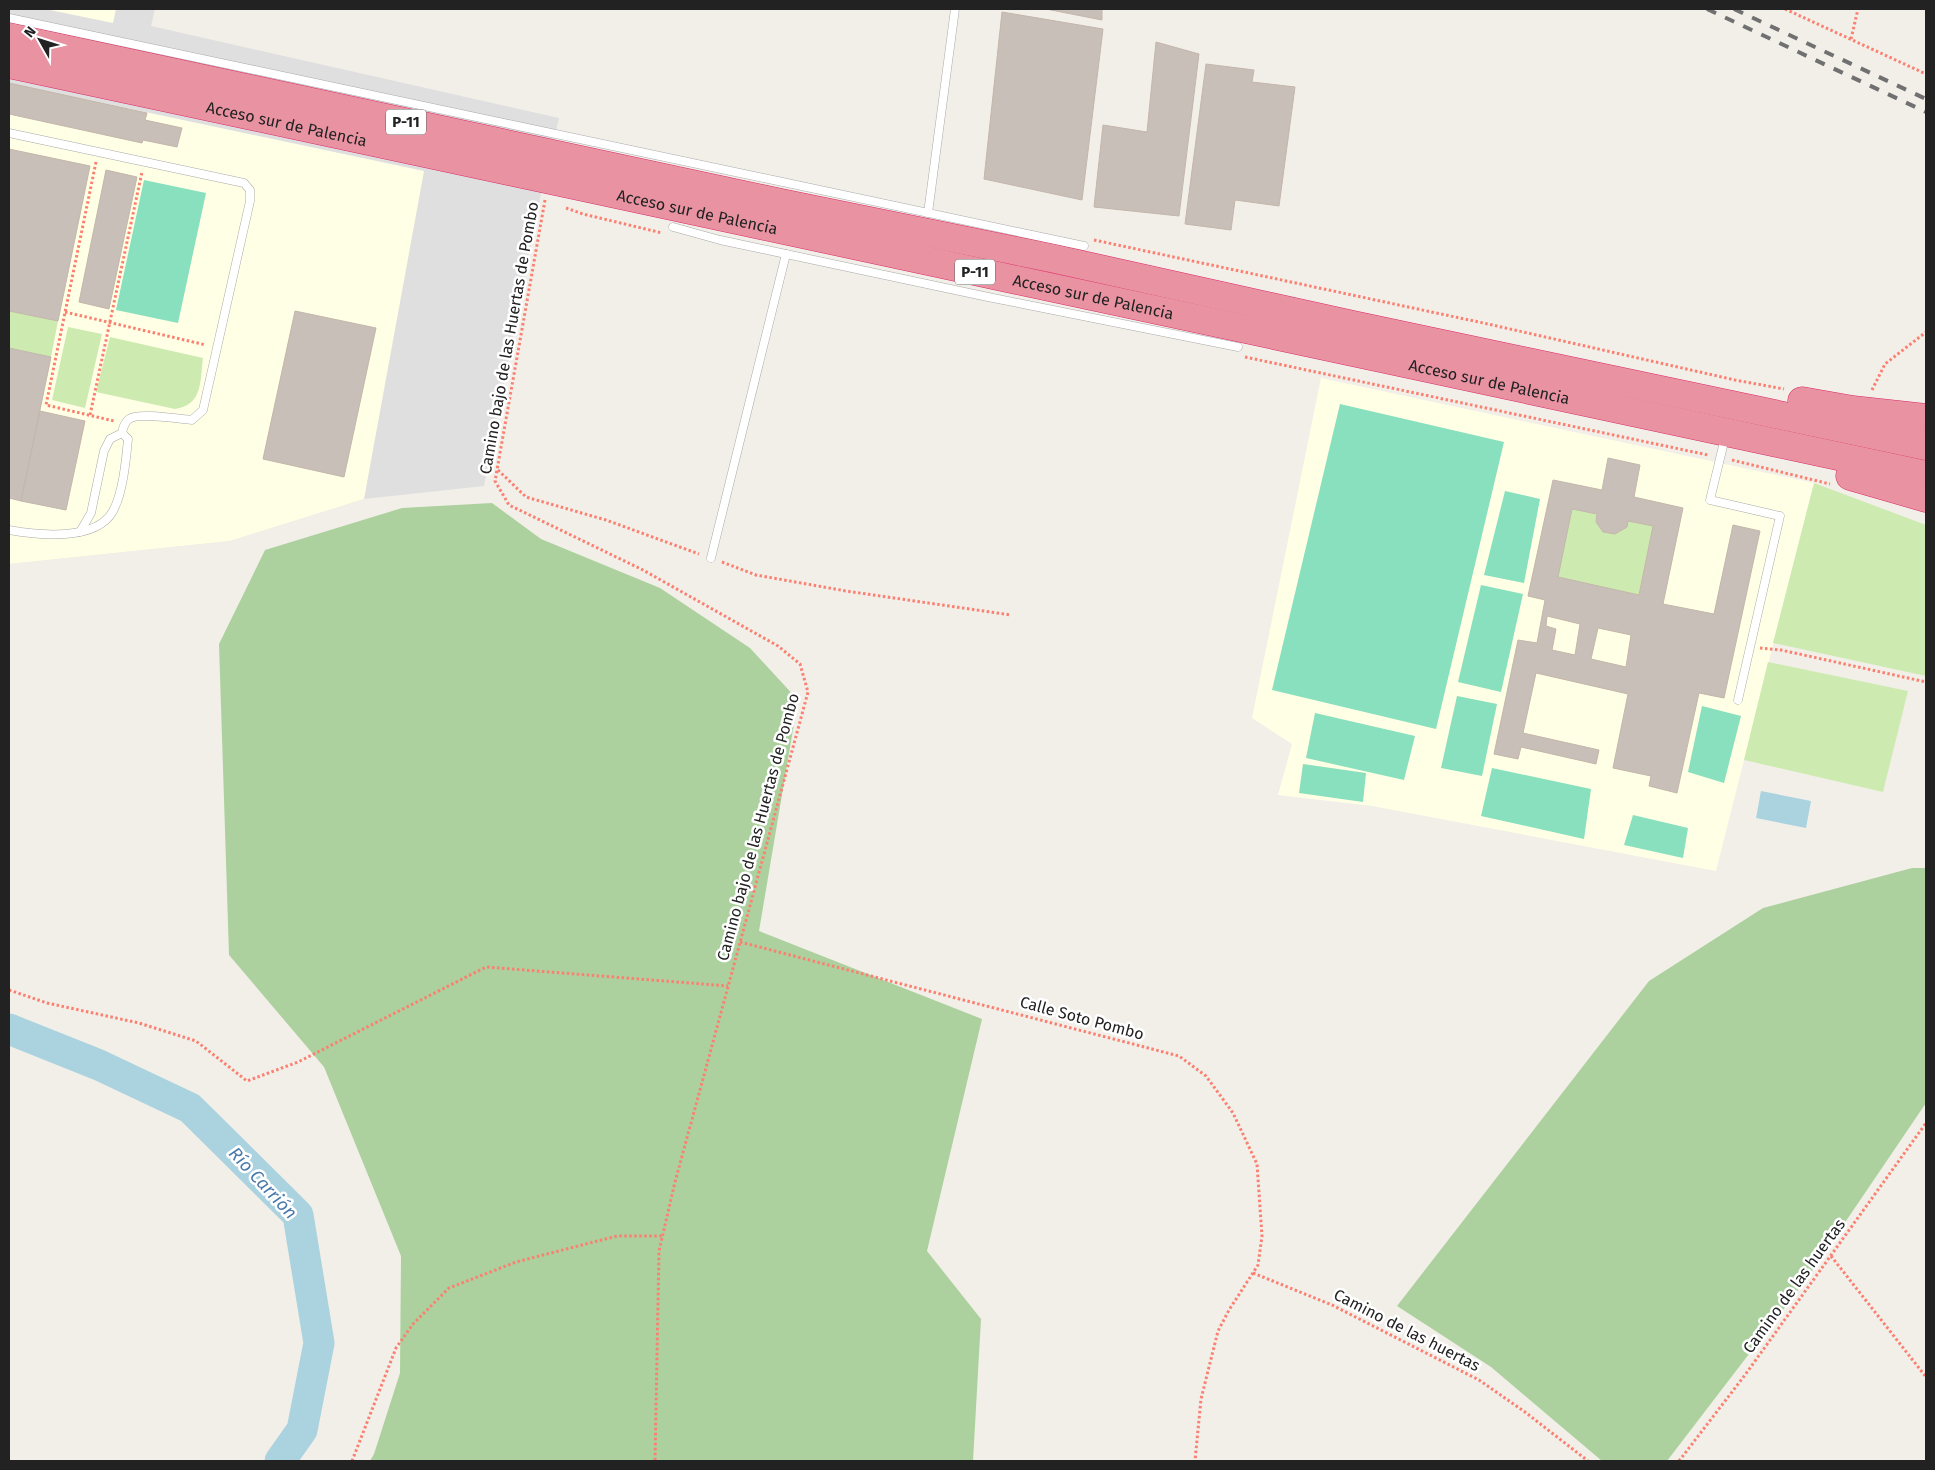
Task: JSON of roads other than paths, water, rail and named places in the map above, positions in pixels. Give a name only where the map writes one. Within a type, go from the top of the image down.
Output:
[{"type":"highway","name":"Acceso sur de Palencia","points":[[17,53],[482,167],[1926,475]]},
{"type":"highway","name":"Acceso sur de Palencia","points":[[17,53],[1051,258],[1926,446]]},
{"type":"highway","points":[[482,167],[568,201],[673,227]]},
{"type":"highway","points":[[1084,246],[1256,291],[1353,324],[1449,330],[1642,371],[1764,394],[1852,410],[1926,418]]},
{"type":"highway","points":[[1238,347],[1354,367],[1426,368]]},
{"type":"highway","points":[[1457,374],[1537,406],[1830,471],[1926,498]]},
{"type":"lane","points":[[928,213],[955,9]]},
{"type":"lane","points":[[9,18],[1084,246]]},
{"type":"lane","points":[[9,133],[244,184],[250,190],[250,201],[204,410],[192,420],[139,416],[130,418],[124,424],[122,433]]},
{"type":"lane","points":[[673,227],[720,240],[988,297],[1238,347]]},
{"type":"lane","points":[[711,558],[786,254]]},
{"type":"lane","points":[[9,530],[36,535],[80,532],[100,524],[113,512],[119,492],[128,439],[122,433]]},
{"type":"lane","points":[[80,532],[91,513],[104,451],[110,439],[122,433]]},
{"type":"lane","points":[[1723,446],[1710,500],[1780,516],[1738,700]]},
{"type":"water","points":[[1761,791],[1811,801],[1806,828],[1756,818]]},
{"type":"waterway","name":"Río Carrión","points":[[9,1029],[99,1065],[190,1108],[298,1215],[319,1343],[302,1430],[280,1461]]},
{"type":"railway","points":[[1707,9],[1926,112]]},
{"type":"railway","points":[[1734,9],[1926,99]]}]
